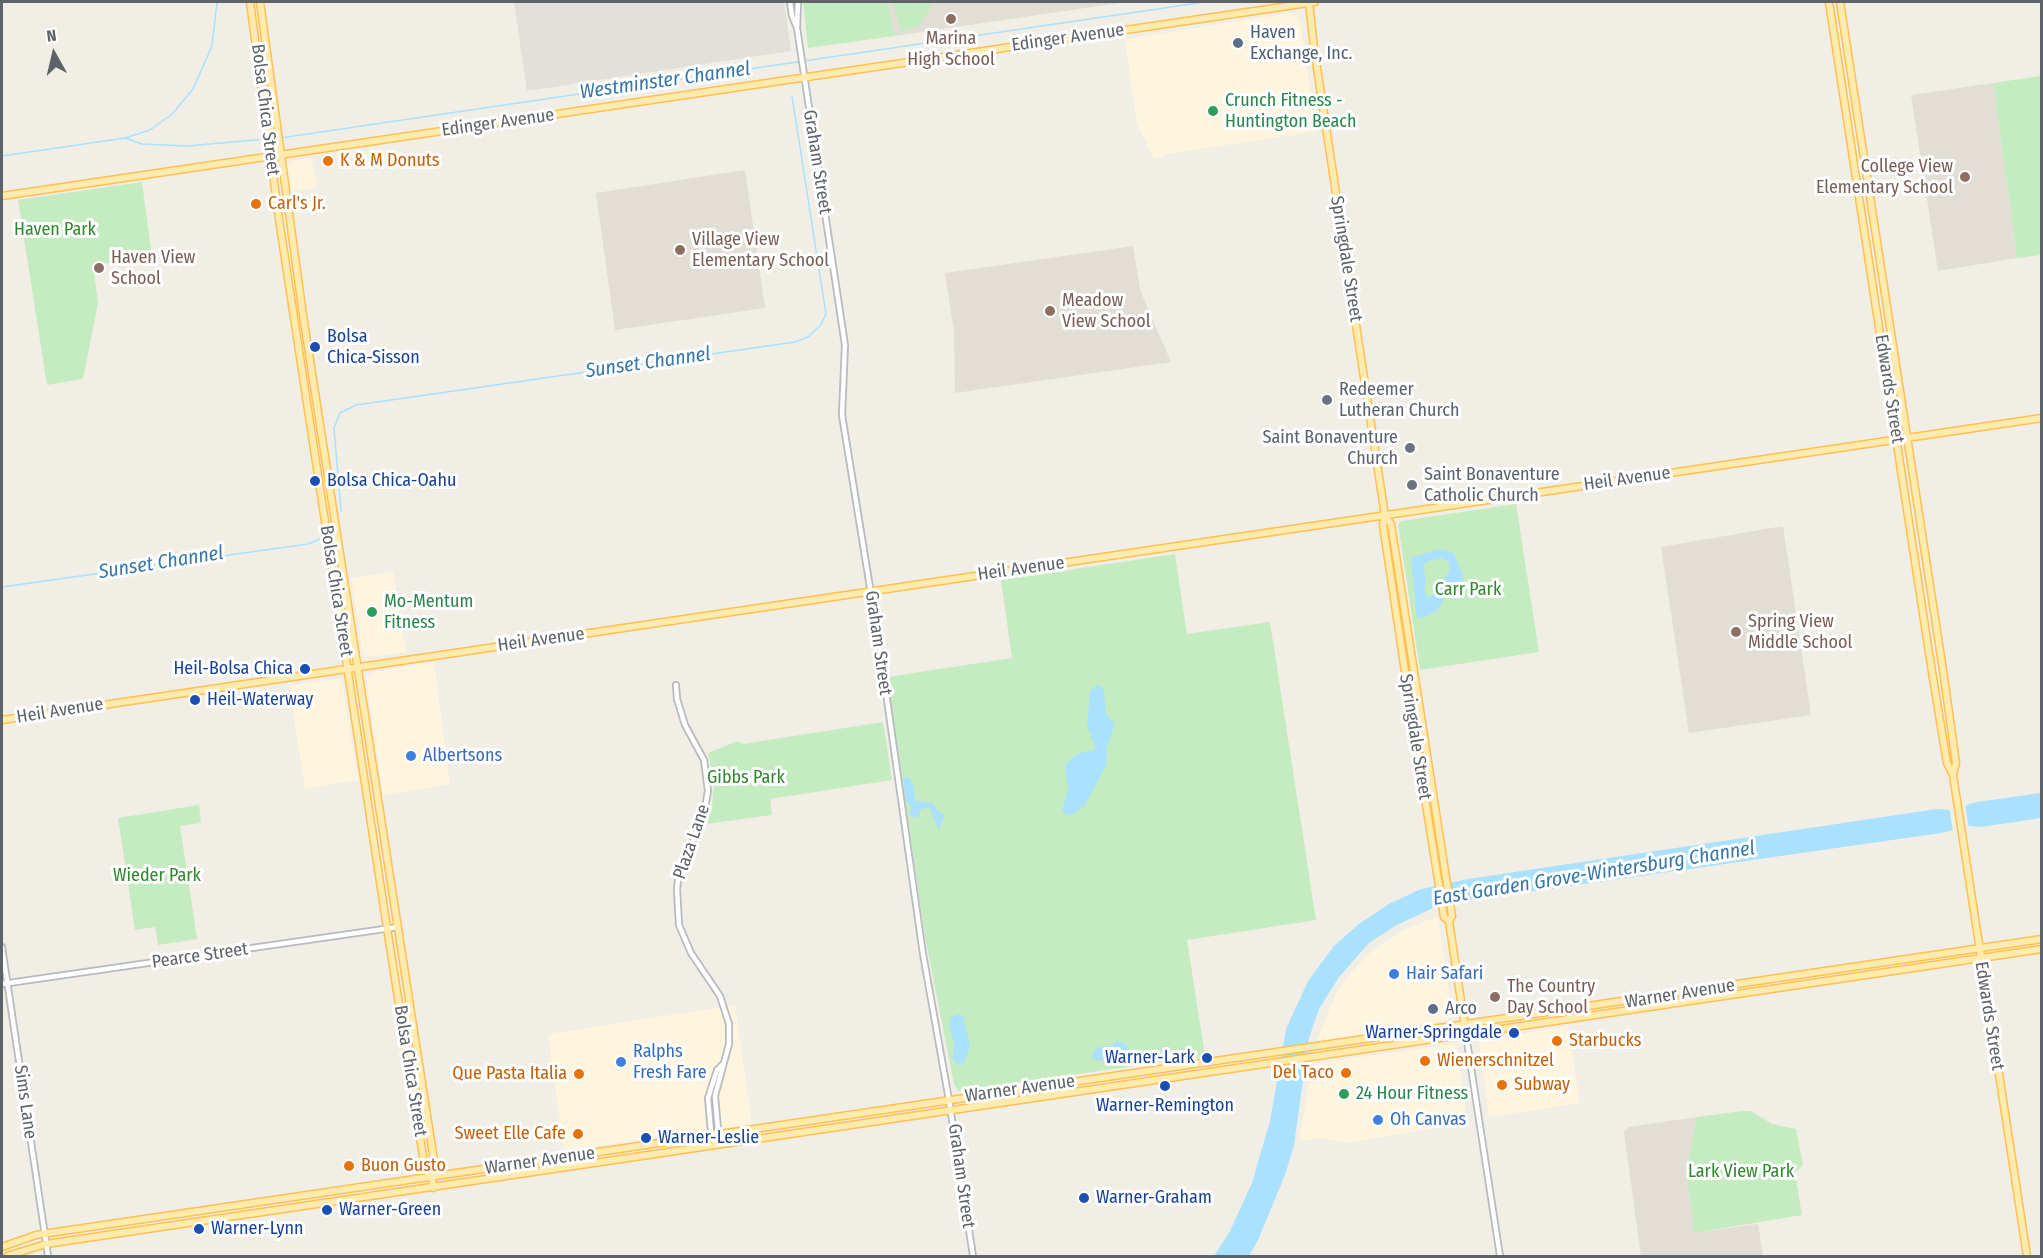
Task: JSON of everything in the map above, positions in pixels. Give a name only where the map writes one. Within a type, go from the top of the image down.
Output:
[{"type":"main road","name":"Bolsa Chica Street","points":[[250,2],[280,226],[387,928],[425,1170],[432,1176]]},
{"type":"main road","name":"Bolsa Chica Street","points":[[260,2],[290,225],[423,1084],[435,1167],[432,1176],[433,1188]]},
{"type":"main road","name":"Springdale Street","points":[[1310,2],[1314,48],[1385,516],[1383,525],[1444,917],[1449,921]]},
{"type":"main road","name":"Edinger Avenue","points":[[2,196],[1315,2]]},
{"type":"main road","name":"Edwards Street","points":[[1829,2],[1947,763],[1953,776],[1958,805],[2027,1257]]},
{"type":"main road","name":"Edwards Street","points":[[1840,2],[1951,720],[1956,763],[1953,776]]},
{"type":"main road","points":[[280,226],[290,225]]},
{"type":"main road","name":"Heil Avenue","points":[[2,720],[2042,418]]},
{"type":"main road","name":"Springdale Street","points":[[1385,516],[1391,524],[1452,916],[1449,921],[1466,1035]]},
{"type":"main road","points":[[359,747],[370,745]]},
{"type":"main road","name":"Warner Avenue","points":[[2,1247],[28,1237],[45,1234],[2042,939]]},
{"type":"main road","name":"Warner Avenue","points":[[7,1257],[46,1244],[2042,949]]},
{"type":"main road","points":[[1523,1026],[1524,1021],[1546,1017],[1556,1012]]},
{"type":"main road","points":[[1356,1041],[1357,1050]]},
{"type":"main road","points":[[1306,1058],[1324,1051],[1327,1046]]},
{"type":"main road","points":[[412,1085],[423,1084]]},
{"type":"street","name":"Graham Street","points":[[790,2],[804,69],[845,345],[842,415],[871,591],[921,944],[951,1110],[973,1257]]},
{"type":"street","name":"Graham Street","points":[[797,28],[800,15],[798,2]]},
{"type":"street","name":"Plaza Lane","points":[[676,685],[685,725],[704,760],[708,791],[703,819],[679,871],[677,914],[686,944],[723,1001],[730,1036],[715,1096],[718,1130],[714,1135],[716,1144]]},
{"type":"street","name":"Pearce Street","points":[[4,984],[398,927]]},
{"type":"street","name":"Sims Lane","points":[[2,947],[4,984],[48,1257]]},
{"type":"street","name":"Springdale Street","points":[[1466,1035],[1500,1257]]},
{"type":"shaded area","points":[[514,2],[784,2],[791,51],[527,91]]},
{"type":"shaded area","name":"Marina High School","points":[[888,2],[1126,2],[894,36]]},
{"type":"shaded area","points":[[1292,13],[1299,18],[1317,131],[1167,154],[1154,159],[1137,124],[1125,39]]},
{"type":"shaded area","name":"College View Elementary School","points":[[1993,83],[2017,258],[1938,271],[1911,95]]},
{"type":"shaded area","points":[[312,158],[317,188],[291,191],[287,166],[290,161]]},
{"type":"shaded area","name":"Village View Elementary School","points":[[745,170],[765,308],[615,330],[596,193]]},
{"type":"shaded area","name":"Meadow View School","points":[[1133,246],[1140,290],[1171,362],[955,393],[954,332],[945,273]]},
{"type":"shaded area","name":"Spring View Middle School","points":[[1783,526],[1811,715],[1689,733],[1661,547]]},
{"type":"shaded area","points":[[393,572],[406,652],[367,657],[363,653],[351,578]]},
{"type":"shaded area","points":[[434,662],[450,784],[383,795],[366,677],[373,672]]},
{"type":"shaded area","points":[[337,679],[342,682],[358,780],[305,789],[289,686]]},
{"type":"shaded area","points":[[1438,916],[1452,1015],[1448,1020],[1317,1041],[1335,996],[1347,977],[1370,953],[1404,930]]},
{"type":"shaded area","points":[[735,1005],[752,1124],[566,1150],[563,1145],[548,1034]]},
{"type":"shaded area","points":[[1568,1026],[1580,1103],[1489,1117],[1479,1041]]},
{"type":"shaded area","points":[[1453,1044],[1457,1047],[1467,1123],[1345,1143],[1321,1138],[1299,1141],[1312,1064]]},
{"type":"shaded area","name":"Lark View Park","points":[[1697,1117],[1686,1170],[1694,1233],[1758,1224],[1763,1256],[1641,1256],[1624,1132],[1629,1127]]},
{"type":"green space","points":[[803,2],[888,2],[894,36],[808,48]]},
{"type":"green space","points":[[893,2],[930,2],[931,8],[919,26],[901,32]]},
{"type":"green space","points":[[2040,76],[2041,255],[2017,258],[1993,83]]},
{"type":"green space","name":"Haven Park","points":[[142,182],[152,257],[93,265],[98,303],[83,379],[47,385],[18,200]]},
{"type":"green space","name":"Carr Park","points":[[1516,504],[1539,652],[1420,670],[1398,524],[1402,521]]},
{"type":"green space","points":[[1175,554],[1187,634],[1270,622],[1316,920],[1187,940],[1205,1056],[958,1091],[954,1084],[925,936],[887,677],[1012,658],[1001,580]]},
{"type":"green space","name":"Gibbs Park","points":[[883,722],[892,780],[770,799],[772,815],[706,824],[712,807],[714,783],[708,753],[737,741],[743,744]]},
{"type":"green space","name":"Wieder Park","points":[[199,805],[201,823],[180,826],[197,939],[158,945],[155,927],[135,930],[118,818]]},
{"type":"green space","name":"Lark View Park","points":[[1751,1111],[1772,1124],[1796,1129],[1803,1165],[1795,1173],[1802,1215],[1694,1233],[1686,1170],[1697,1117]]},
{"type":"water","points":[[1439,549],[1454,553],[1464,579],[1448,592],[1437,611],[1425,617],[1417,618],[1411,558]],"holes":[[[1441,558],[1448,561],[1450,570],[1432,596],[1427,597],[1424,591],[1426,578],[1423,567],[1426,562]]]},
{"type":"water","points":[[1100,685],[1104,691],[1106,714],[1115,724],[1107,747],[1107,764],[1085,805],[1073,814],[1067,815],[1062,810],[1068,790],[1065,765],[1077,754],[1096,749],[1087,726],[1090,692],[1095,686]]},
{"type":"water","points":[[908,777],[912,781],[916,801],[932,803],[939,812],[945,815],[939,830],[929,807],[920,810],[918,818],[909,815],[912,807],[906,801],[904,784],[904,778]]},
{"type":"water","name":"East Garden Grove-Wintersburg Channel","points":[[2041,793],[2041,818],[1981,827],[1970,826],[1941,833],[1459,902],[1435,907],[1395,926],[1369,943],[1339,977],[1319,1009],[1309,1038],[1294,1145],[1285,1175],[1258,1240],[1249,1256],[1214,1256],[1230,1231],[1252,1183],[1270,1121],[1286,1029],[1308,981],[1334,946],[1359,924],[1389,904],[1421,889],[1468,879],[1937,809],[1949,810],[1977,802]]},
{"type":"water","points":[[958,1014],[963,1016],[970,1047],[964,1063],[959,1066],[953,1058],[954,1042],[949,1025],[951,1017]]},
{"type":"water","points":[[1117,1041],[1126,1044],[1130,1051],[1130,1058],[1125,1060],[1116,1057],[1098,1061],[1091,1056],[1097,1047],[1110,1046]]},
{"type":"pier","points":[[1965,804],[1969,829],[1953,832],[1949,806]]},
{"type":"waterway","points":[[2,156],[125,138],[150,130],[172,114],[193,89],[212,46],[217,2]]},
{"type":"waterway","name":"Westminster Channel","points":[[280,138],[1205,2]]},
{"type":"waterway","name":"Sunset Channel","points":[[341,511],[334,428],[340,413],[356,405],[795,342],[808,337],[820,326],[826,314],[792,96]]},
{"type":"waterway","name":"Westminster Channel","points":[[125,138],[142,144],[187,146],[266,139]]},
{"type":"waterway","name":"Sunset Channel","points":[[2,587],[308,544],[320,539]]},
{"type":"place","name":"Marina High School","points":[[951,19]]},
{"type":"place","name":"Haven Exchange, Inc.","points":[[1238,43]]},
{"type":"place","name":"Crunch Fitness - Huntington Beach","points":[[1213,111]]},
{"type":"place","name":"K & M Donuts","points":[[328,161]]},
{"type":"place","name":"College View Elementary School","points":[[1965,177]]},
{"type":"place","name":"Carl's Jr.","points":[[256,204]]},
{"type":"place","name":"Village View Elementary School","points":[[680,250]]},
{"type":"place","name":"Haven View School","points":[[99,268]]},
{"type":"place","name":"Meadow View School","points":[[1050,311]]},
{"type":"place","name":"Bolsa Chica-Sisson","points":[[315,347]]},
{"type":"place","name":"Redeemer Lutheran Church","points":[[1327,400]]},
{"type":"place","name":"Saint Bonaventure Church","points":[[1410,448]]},
{"type":"place","name":"Bolsa Chica-Oahu","points":[[315,481]]},
{"type":"place","name":"Saint Bonaventure Catholic Church","points":[[1412,485]]},
{"type":"place","name":"Mo-Mentum Fitness","points":[[372,612]]},
{"type":"place","name":"Spring View Middle School","points":[[1736,632]]},
{"type":"place","name":"Heil-Bolsa Chica","points":[[305,669]]},
{"type":"place","name":"Heil-Waterway","points":[[195,700]]},
{"type":"place","name":"Albertsons","points":[[411,756]]},
{"type":"place","name":"Hair Safari","points":[[1394,974]]},
{"type":"place","name":"The Country Day School","points":[[1495,997]]},
{"type":"place","name":"Arco","points":[[1433,1009]]},
{"type":"place","name":"Warner-Springdale","points":[[1514,1033]]},
{"type":"place","name":"Starbucks","points":[[1557,1041]]},
{"type":"place","name":"Warner-Lark","points":[[1207,1058]]},
{"type":"place","name":"Wienerschnitzel","points":[[1425,1061]]},
{"type":"place","name":"Ralphs Fresh Fare","points":[[621,1062]]},
{"type":"place","name":"Del Taco","points":[[1346,1073]]},
{"type":"place","name":"Que Pasta Italia","points":[[579,1074]]},
{"type":"place","name":"Subway","points":[[1502,1085]]},
{"type":"place","name":"Warner-Remington","points":[[1165,1086]]},
{"type":"place","name":"24 Hour Fitness","points":[[1344,1094]]},
{"type":"place","name":"Oh Canvas","points":[[1378,1120]]},
{"type":"place","name":"Sweet Elle Cafe","points":[[578,1134]]},
{"type":"place","name":"Warner-Leslie","points":[[646,1138]]},
{"type":"place","name":"Buon Gusto","points":[[349,1166]]},
{"type":"place","name":"Warner-Graham","points":[[1084,1198]]},
{"type":"place","name":"Warner-Green","points":[[327,1210]]},
{"type":"place","name":"Warner-Lynn","points":[[199,1229]]}]
